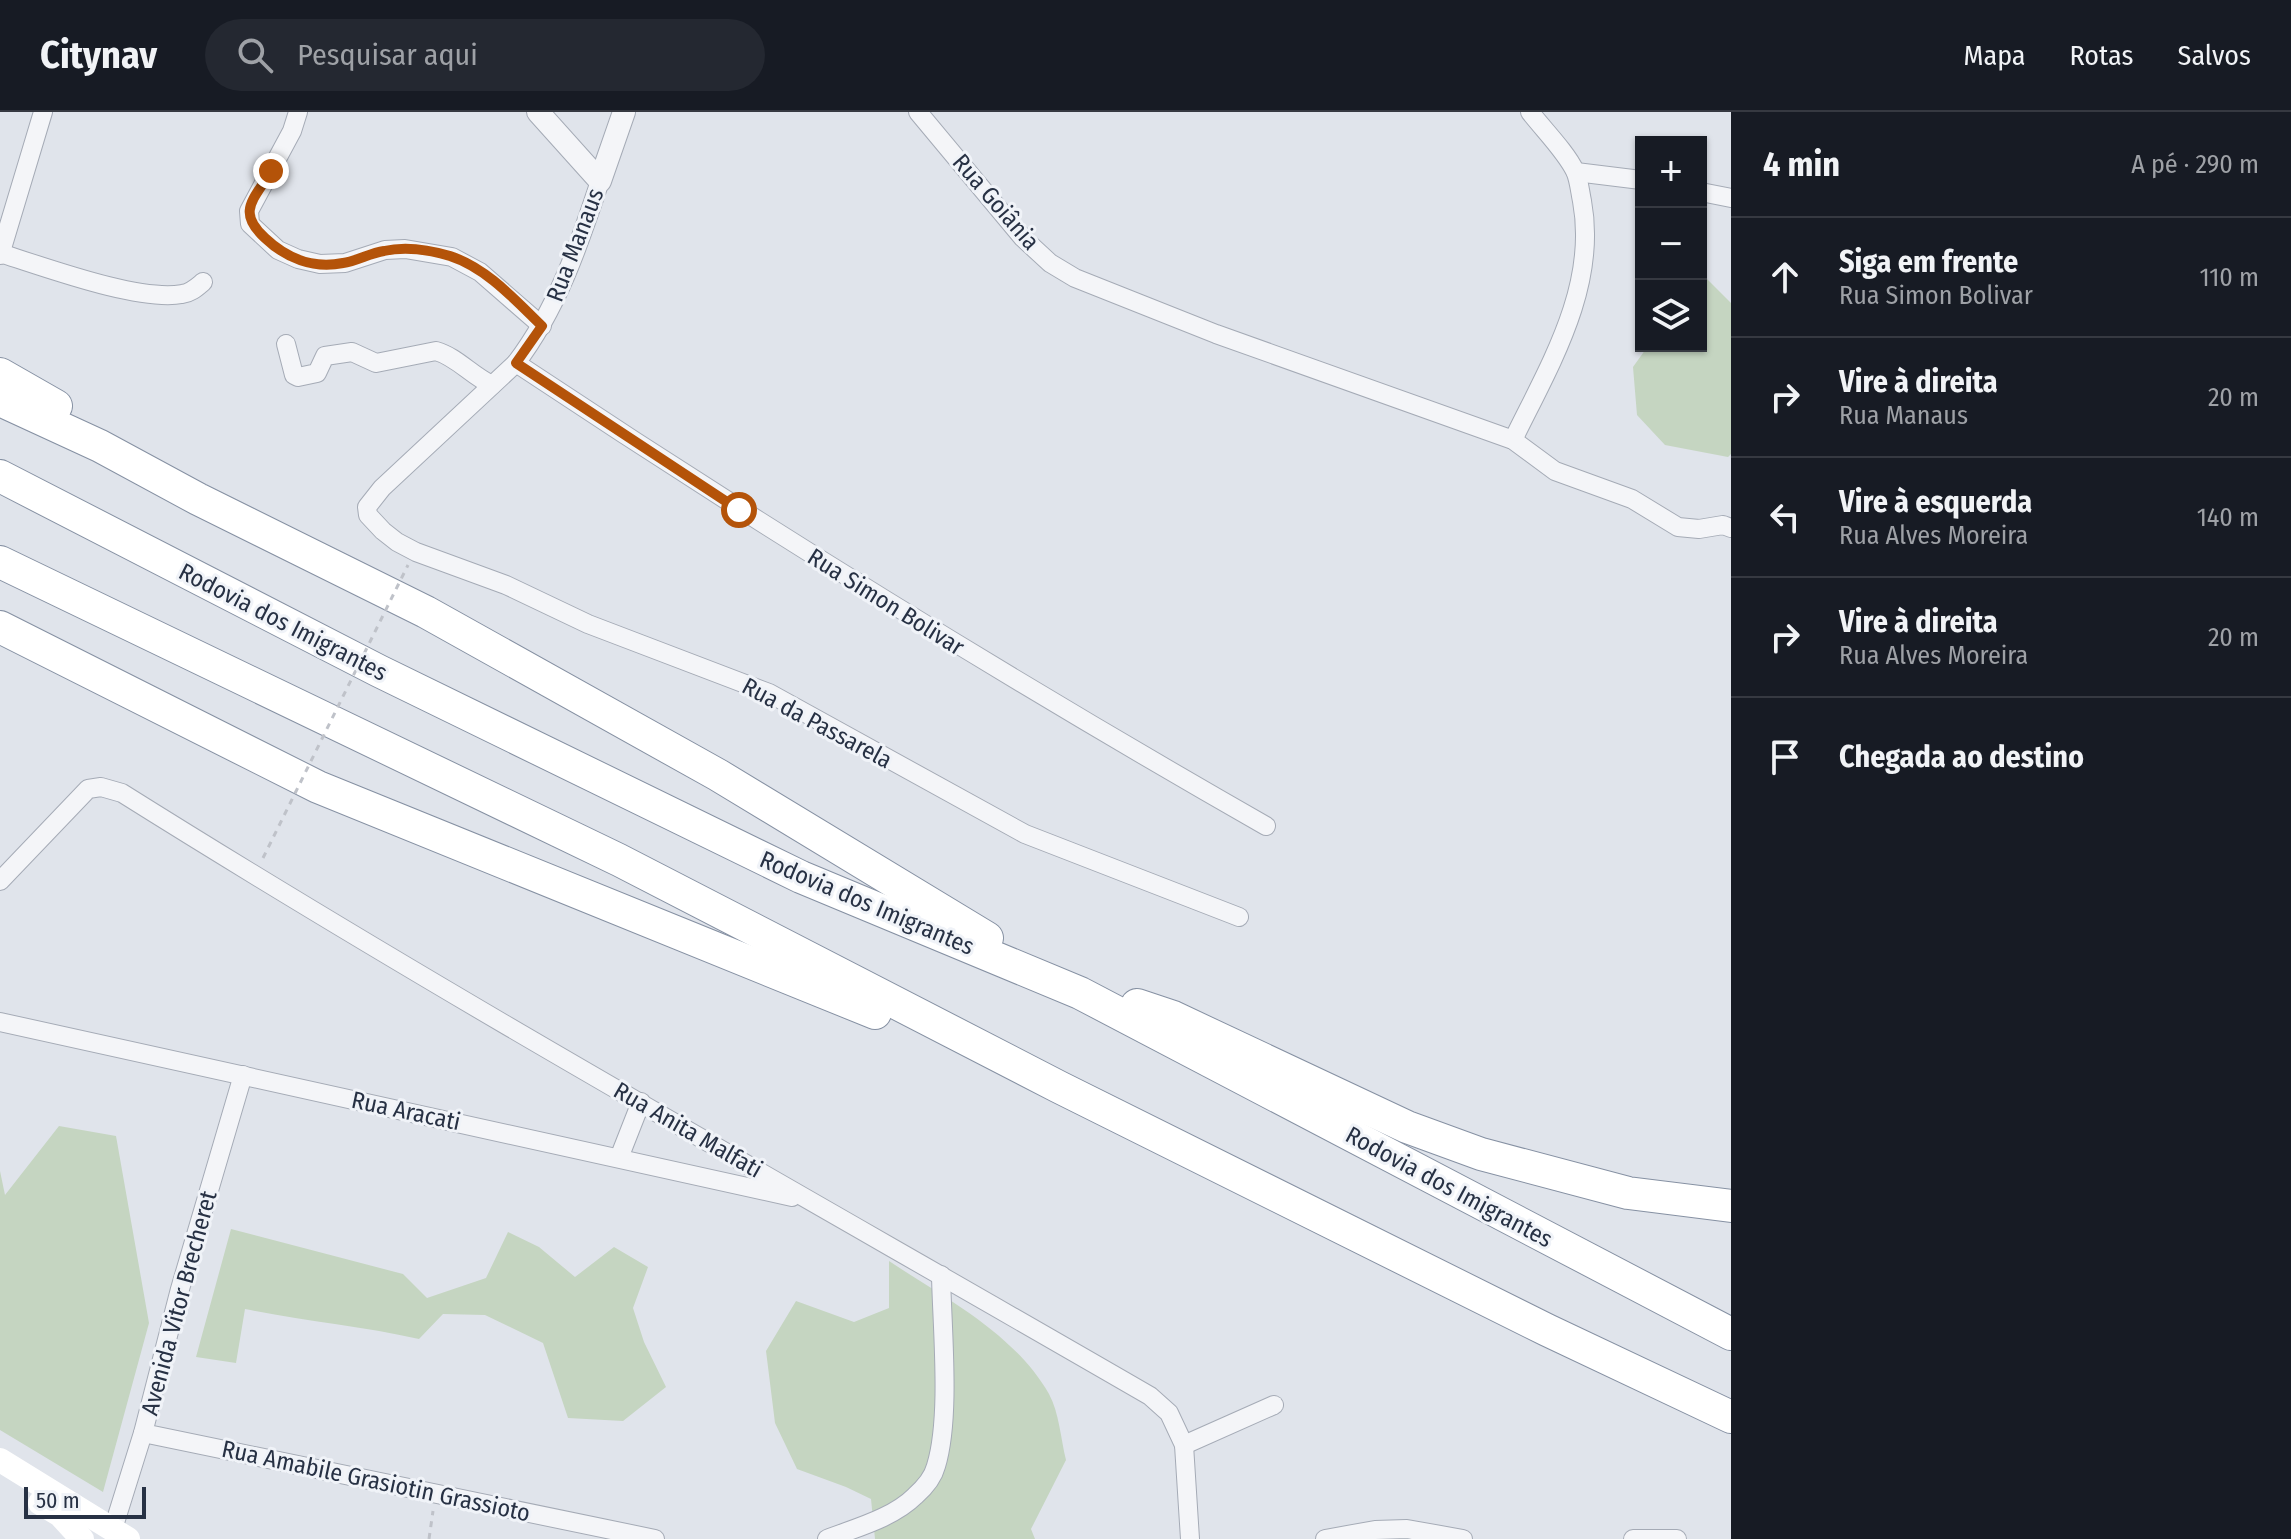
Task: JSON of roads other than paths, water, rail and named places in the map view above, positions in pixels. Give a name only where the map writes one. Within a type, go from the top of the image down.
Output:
[{"type":"highway","points":[[0,374],[61,409],[100,446]]},
{"type":"highway","points":[[0,400],[100,446],[198,499],[440,619],[718,775],[1080,993],[1134,1004],[1173,1017],[1407,1127],[1481,1154],[1628,1193],[1731,1206]]},
{"type":"highway","name":"Rodovia dos Imigrantes","points":[[0,476],[379,671],[801,877],[1080,993],[1731,1334]]},
{"type":"highway","points":[[0,562],[619,860],[1059,1087],[1547,1330],[1731,1417]]},
{"type":"highway","points":[[0,627],[318,787],[1059,1087]]},
{"type":"main road","points":[[0,1460],[120,1534]]},
{"type":"main road","points":[[0,1479],[60,1515],[75,1537]]},
{"type":"street","points":[[43,112],[0,254],[100,283],[156,295],[190,292],[203,282]]},
{"type":"street","points":[[298,112],[292,131],[249,211],[250,224],[278,250],[320,264],[345,263],[385,250],[405,249],[452,257],[487,277],[542,326]]},
{"type":"street","points":[[538,112],[600,181]]},
{"type":"street","name":"Rua Manaus","points":[[370,501],[516,363],[542,326],[580,241],[624,112]]},
{"type":"street","name":"Rua Goiânia","points":[[918,112],[1023,238],[1050,263],[1075,278],[1216,334],[1513,440]]},
{"type":"street","points":[[1530,112],[1576,172],[1584,215],[1584,254],[1580,287],[1566,332],[1513,440],[1555,471],[1632,499],[1678,527],[1699,529],[1723,525],[1731,528]]},
{"type":"street","points":[[1576,172],[1635,179]]},
{"type":"street","points":[[1707,193],[1731,198]]},
{"type":"street","points":[[286,344],[294,375],[298,377],[317,373],[325,356],[335,354],[352,352],[376,363],[436,351],[492,385]]},
{"type":"street","name":"Rua Simon Bolivar","points":[[516,363],[886,603],[1266,826]]},
{"type":"street","name":"Rua da Passarela","points":[[370,501],[367,511],[372,520],[397,542],[416,552],[506,585],[588,624],[769,693],[1025,834],[1239,917]]},
{"type":"street","name":"Rua Anita Malfati","points":[[0,881],[94,786],[122,793],[264,881],[1150,1396],[1169,1413],[1184,1445],[1190,1539]]},
{"type":"street","name":"Rua Aracati","points":[[0,1022],[811,1201]]},
{"type":"street","name":"Avenida Vitor Brecheret","points":[[120,1534],[180,1289],[243,1075]]},
{"type":"street","points":[[619,1158],[641,1102]]},
{"type":"street","points":[[827,1539],[898,1509],[926,1485],[936,1468],[942,1408],[941,1275]]},
{"type":"street","points":[[1184,1445],[1274,1405]]},
{"type":"street","name":"Rua Amabile Grasiotin Grassioto","points":[[143,1433],[655,1539]]},
{"type":"street","points":[[1325,1539],[1375,1530],[1407,1529],[1463,1539]]},
{"type":"street","points":[[1633,1539],[1677,1539]]}]
